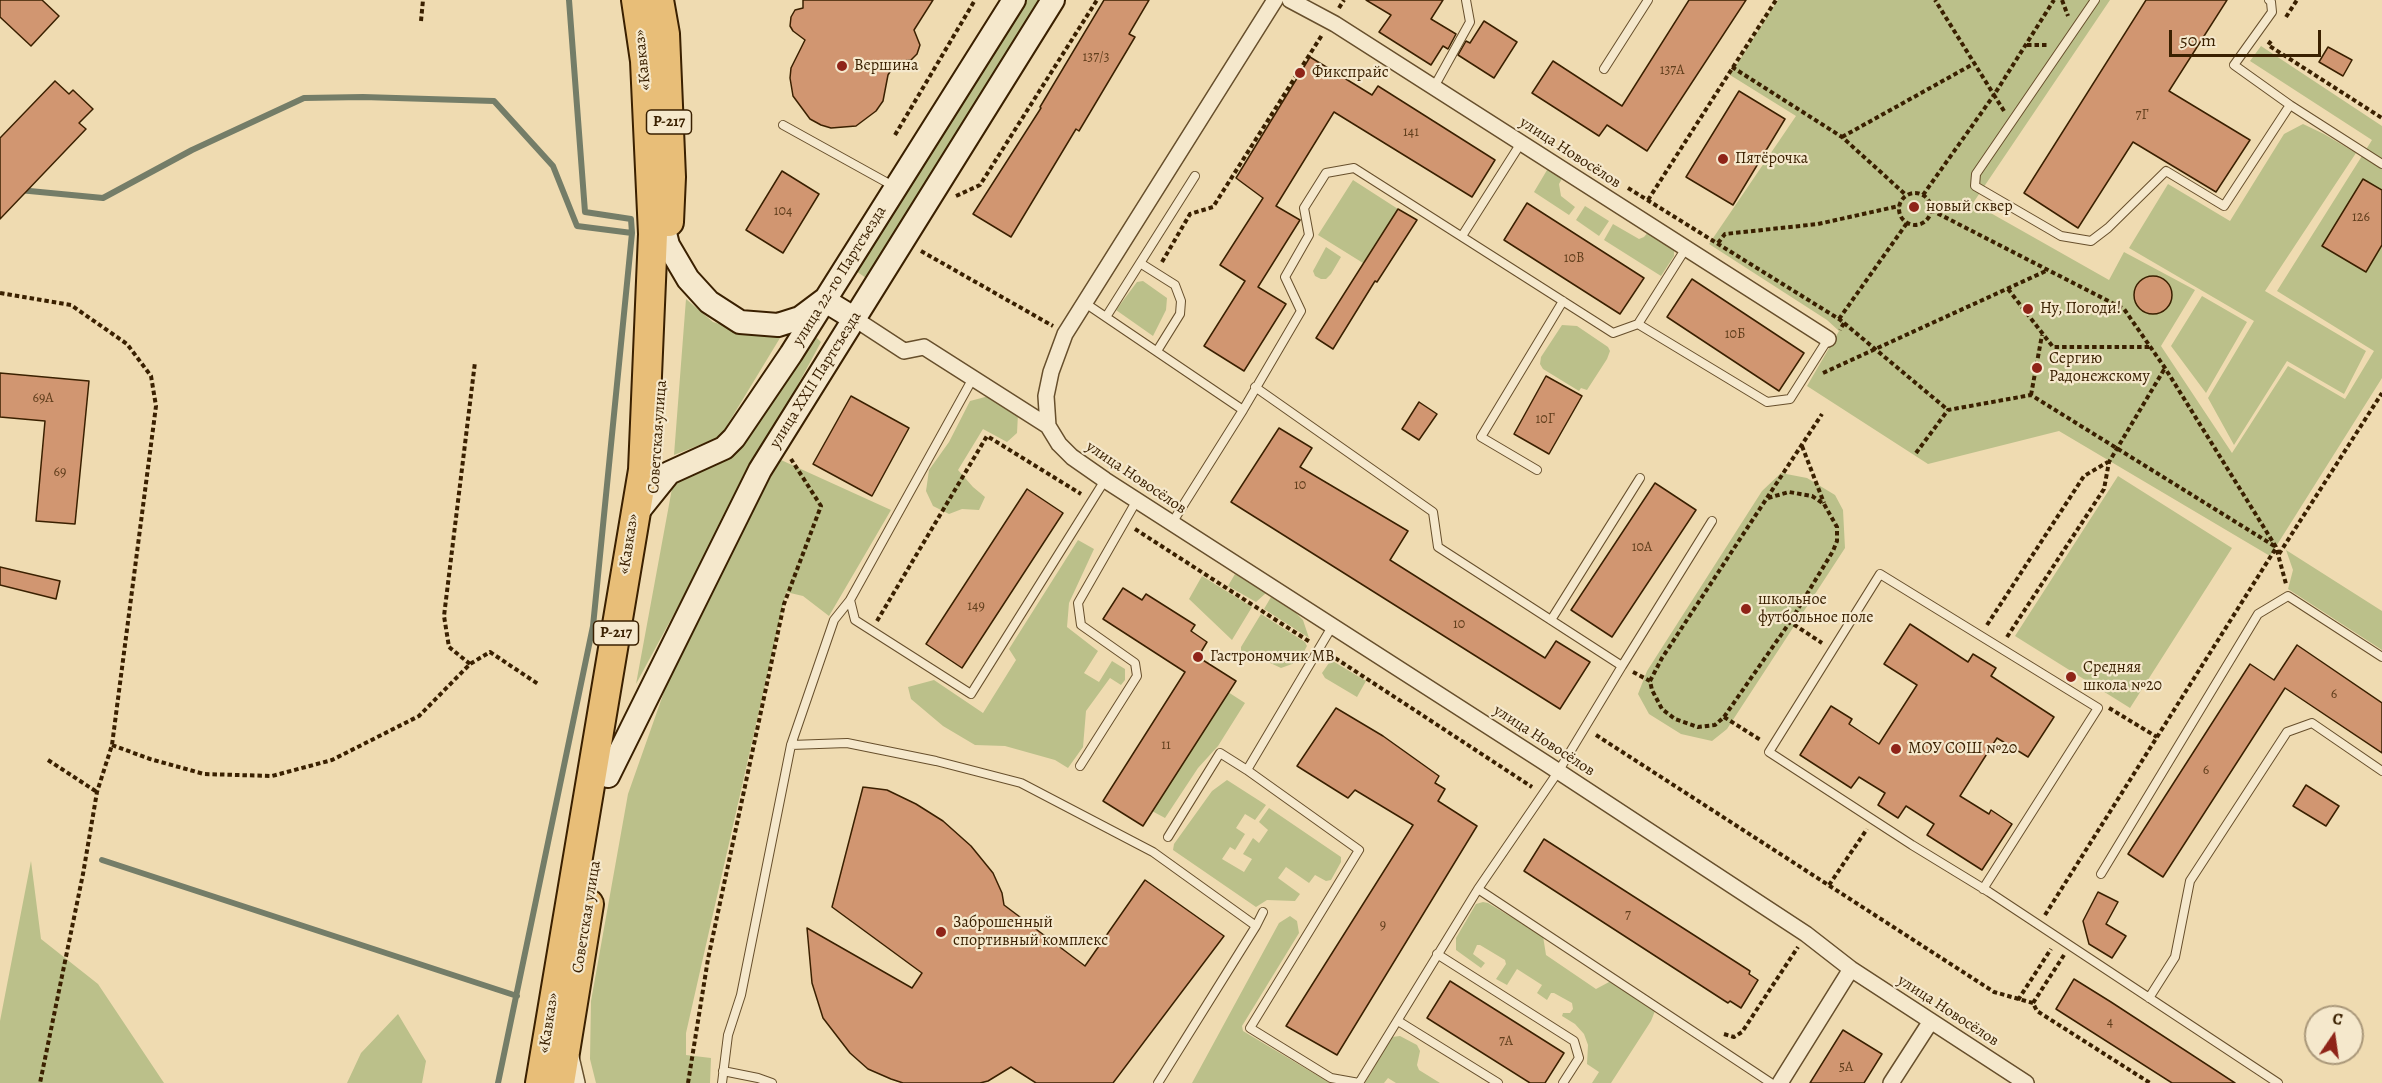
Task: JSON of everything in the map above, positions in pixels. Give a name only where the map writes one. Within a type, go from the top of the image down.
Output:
[{"type":"highway","name":"«Кавказ»","points":[[540,1083],[642,470],[653,234],[645,62],[636,0]]},
{"type":"highway","name":"Советская улица","points":[[561,1083],[608,777],[657,486],[671,177],[665,34],[659,0]]},
{"type":"main road","name":"улица 22-го Партсъезда","points":[[633,518],[669,473],[682,465],[724,448],[791,354],[1014,0]]},
{"type":"main road","name":"улица XXII Партсъезда","points":[[608,777],[760,470],[1053,0]]},
{"type":"main road","points":[[651,180],[668,245],[688,279],[709,302],[740,322],[778,325],[800,318],[824,300],[855,319]]},
{"type":"street","points":[[1048,426],[1046,396],[1051,372],[1065,334],[1275,0]]},
{"type":"street","name":"улица Новосёлов","points":[[1290,0],[1313,6],[1331,22],[1828,339]]},
{"type":"street","points":[[855,319],[904,351],[924,347],[1048,426]]},
{"type":"street","name":"улица Новосёлов","points":[[1048,426],[1059,444],[1072,457],[1105,480],[1333,625],[1806,934],[1851,969],[2025,1083]]},
{"type":"street","points":[[1780,1083],[1851,969]]},
{"type":"street","points":[[1891,1083],[1931,1021]]},
{"type":"street","points":[[568,1042],[577,1083]]},
{"type":"lane","points":[[1434,87],[1470,22],[1466,0]]},
{"type":"lane","points":[[1604,69],[1648,0]]},
{"type":"lane","points":[[2095,0],[1976,174],[1975,186],[2061,236],[2091,241],[2108,228],[2166,171],[2224,206],[2290,105]]},
{"type":"lane","points":[[2269,0],[2272,12],[2234,65],[2290,105],[2382,164]]},
{"type":"lane","points":[[783,125],[896,188]]},
{"type":"lane","points":[[1462,236],[1521,142]]},
{"type":"lane","points":[[1172,523],[1243,410],[1301,311],[1285,277],[1309,236],[1304,208],[1326,173],[1354,168],[1613,333],[1638,324],[1686,248]]},
{"type":"lane","points":[[1106,317],[1194,177]]},
{"type":"lane","points":[[1140,263],[1175,285],[1181,301],[1180,314],[1157,351]]},
{"type":"lane","points":[[1537,470],[1481,436],[1563,301]]},
{"type":"lane","points":[[1085,303],[1243,410]]},
{"type":"lane","points":[[1638,324],[1767,402],[1790,399],[1828,339]]},
{"type":"lane","points":[[722,1083],[728,1035],[741,995],[791,745],[834,620],[850,600],[973,378]]},
{"type":"lane","points":[[1255,387],[1433,512],[1438,547],[1622,666]]},
{"type":"lane","points":[[1551,620],[1640,478]]},
{"type":"lane","points":[[850,600],[855,620],[971,694],[1105,480]]},
{"type":"lane","points":[[1080,766],[1137,676],[1135,663],[1081,625],[1078,603],[1126,523],[1137,500]]},
{"type":"lane","points":[[1168,837],[1220,753],[1359,850],[1250,1028],[1331,1078],[1359,1083],[1478,889],[1558,772],[1712,521]]},
{"type":"lane","points":[[1983,889],[2098,708],[1880,574],[1769,752],[1983,889],[2278,1083]]},
{"type":"lane","points":[[2101,874],[2258,614],[2288,596],[2382,657]]},
{"type":"lane","points":[[1247,770],[1333,625]]},
{"type":"lane","points":[[2149,998],[2175,957],[2190,881],[2287,732],[2312,723],[2382,771]]},
{"type":"lane","points":[[791,745],[847,743],[936,761],[1021,783],[1153,852],[1256,926]]},
{"type":"lane","points":[[1478,889],[1771,1083]]},
{"type":"lane","points":[[1158,1083],[1263,912]]},
{"type":"lane","points":[[1437,954],[1574,1041],[1579,1058],[1563,1083]]},
{"type":"lane","points":[[1398,1021],[1498,1083]]},
{"type":"lane","points":[[723,1071],[772,1083]]},
{"type":"path","points":[[420,21],[423,0]]},
{"type":"path","points":[[895,135],[975,0]]},
{"type":"path","points":[[980,185],[1096,0]]},
{"type":"path","points":[[1648,200],[1776,0]]},
{"type":"path","points":[[1935,0],[2012,122]]},
{"type":"path","points":[[1923,195],[1994,95],[2054,0]]},
{"type":"path","points":[[2285,18],[2297,0]]},
{"type":"path","points":[[1156,273],[1190,214],[1213,207],[1331,22]]},
{"type":"path","points":[[2274,36],[2268,45],[2382,118]]},
{"type":"path","points":[[1842,137],[1975,63]]},
{"type":"path","points":[[1732,67],[1842,137],[1906,195]]},
{"type":"path","points":[[1914,192],[1923,195],[1929,201],[1930,215],[1923,223],[1912,225],[1907,223],[1900,216],[1899,206],[1906,195],[1914,192]]},
{"type":"path","points":[[1718,243],[1725,234],[1818,224],[1899,206]]},
{"type":"path","points":[[1931,210],[2124,309],[2165,368],[2276,547]]},
{"type":"path","points":[[1839,319],[1907,223]]},
{"type":"path","points":[[914,260],[921,250],[1065,334]]},
{"type":"path","points":[[1816,377],[2049,270]]},
{"type":"path","points":[[2008,289],[2053,347],[2151,347]]},
{"type":"path","points":[[0,293],[71,305],[127,344],[151,376],[156,406],[112,745],[97,792],[83,874],[40,1083]]},
{"type":"path","points":[[1844,323],[1948,410]]},
{"type":"path","points":[[2031,395],[2042,334]]},
{"type":"path","points":[[470,664],[448,647],[444,616],[475,362]]},
{"type":"path","points":[[2004,642],[2104,489],[2109,462],[2165,368]]},
{"type":"path","points":[[2278,555],[2382,393]]},
{"type":"path","points":[[1916,453],[1948,410],[2031,395],[2276,547]]},
{"type":"path","points":[[1801,445],[1824,504],[1837,527],[1837,541],[1833,551],[1790,622],[1724,717],[1715,725],[1698,727],[1675,720],[1662,709],[1650,681],[1662,658],[1766,498],[1801,445],[1822,414]]},
{"type":"path","points":[[871,630],[987,436],[1092,501]]},
{"type":"path","points":[[688,1083],[708,959],[784,604],[821,506],[790,460],[796,450]]},
{"type":"path","points":[[1980,635],[2084,476],[2109,462]]},
{"type":"path","points":[[1766,498],[1779,493],[1801,493],[1812,496],[1824,504]]},
{"type":"path","points":[[1126,523],[1532,787],[1526,797]]},
{"type":"path","points":[[2039,926],[2276,547]]},
{"type":"path","points":[[1790,622],[1833,650]]},
{"type":"path","points":[[112,745],[150,759],[204,774],[272,776],[332,760],[419,716],[470,664],[490,652],[538,684]]},
{"type":"path","points":[[1622,666],[1650,681]]},
{"type":"path","points":[[1724,717],[1772,748]]},
{"type":"path","points":[[1592,732],[1994,992],[2033,1003]]},
{"type":"path","points":[[48,760],[97,792]]},
{"type":"path","points":[[1829,885],[1873,820]]},
{"type":"path","points":[[1714,1028],[1734,1037],[1742,1032],[1806,934]]},
{"type":"path","points":[[2018,1000],[2058,938]]},
{"type":"path","points":[[2033,1003],[2070,946]]},
{"type":"path","points":[[2033,1003],[2037,1011],[2151,1083]]},
{"type":"green space","points":[[1022,0],[1040,0],[866,278],[856,271]]},
{"type":"green space","points":[[1778,0],[2110,0],[1973,203],[2109,280],[2124,252],[2195,290],[2161,346],[2232,453],[2288,366],[2345,399],[2374,351],[2277,291],[2372,140],[2250,61],[2261,46],[2382,126],[2382,378],[2270,556],[2059,431],[1928,464],[1807,386],[1839,331],[1827,320],[1709,244],[1796,116],[1730,75]]},
{"type":"green space","points":[[2303,124],[2356,153],[2265,291],[2366,351],[2344,394],[2287,361],[2234,445],[2208,398],[2254,321],[2129,248],[2168,184],[2230,221],[2284,134]]},
{"type":"green space","points":[[1550,165],[1564,175],[1559,184],[1561,196],[1575,207],[1569,215],[1534,192]]},
{"type":"green space","points":[[1353,180],[1398,209],[1363,263],[1318,235]]},
{"type":"green space","points":[[1585,206],[1609,221],[1599,236],[1576,220]]},
{"type":"green space","points":[[1613,224],[1639,239],[1649,231],[1674,248],[1674,256],[1661,276],[1604,240]]},
{"type":"green space","points":[[1326,247],[1341,257],[1331,274],[1326,279],[1321,279],[1315,276],[1313,271]]},
{"type":"green space","points":[[1143,281],[1167,298],[1166,310],[1153,336],[1116,310],[1137,282]]},
{"type":"green space","points":[[2202,296],[2247,322],[2206,393],[2171,346]]},
{"type":"green space","points":[[686,299],[713,322],[749,333],[783,333],[720,437],[674,455]]},
{"type":"green space","points":[[1562,325],[1577,326],[1608,347],[1610,351],[1587,390],[1581,388],[1579,391],[1543,369],[1540,364],[1541,357]]},
{"type":"green space","points":[[815,336],[821,342],[636,684],[673,483],[737,453]]},
{"type":"green space","points":[[989,396],[1018,414],[1017,433],[1007,442],[983,429],[958,470],[985,497],[979,510],[962,509],[949,514],[933,506],[926,491],[929,470],[949,442],[970,401]]},
{"type":"green space","points":[[781,460],[891,510],[829,616],[803,596],[786,592],[686,1033],[686,1055],[711,1058],[710,1083],[596,1083],[590,1059],[591,1001],[628,794],[677,655]]},
{"type":"green space","name":"школьное футбольное поле","points":[[1781,473],[1807,478],[1835,495],[1843,510],[1845,548],[1727,729],[1712,741],[1681,734],[1649,714],[1638,694],[1647,671],[1762,491]]},
{"type":"green space","points":[[2118,476],[2232,548],[2130,708],[2015,636]]},
{"type":"green space","points":[[1078,540],[1094,549],[1069,603],[1067,627],[1098,651],[1084,673],[1099,682],[1112,661],[1125,669],[1125,680],[1121,685],[1110,678],[1086,711],[1083,747],[1068,768],[1055,760],[1005,746],[975,745],[943,726],[911,699],[908,687],[934,680],[983,713],[1016,660],[1009,649]]},
{"type":"green space","points":[[2286,550],[2382,611],[2382,650],[2288,589],[2293,570]]},
{"type":"green space","points":[[1235,574],[1266,593],[1256,602],[1228,586]]},
{"type":"green space","points":[[1202,576],[1252,607],[1232,640],[1189,599]]},
{"type":"green space","points":[[1271,597],[1303,620],[1309,638],[1264,609]]},
{"type":"green space","points":[[1261,614],[1305,642],[1307,646],[1301,657],[1292,664],[1281,668],[1251,654],[1241,655],[1241,647]]},
{"type":"green space","points":[[1331,660],[1366,681],[1357,697],[1325,678],[1322,673]]},
{"type":"green space","points":[[1228,692],[1245,703],[1218,746],[1198,768],[1165,818],[1152,811]]},
{"type":"green space","points":[[1227,780],[1266,805],[1255,820],[1245,814],[1236,828],[1245,834],[1235,850],[1230,847],[1222,859],[1244,872],[1252,859],[1243,854],[1253,838],[1259,843],[1268,830],[1259,822],[1269,808],[1341,857],[1341,862],[1331,880],[1326,881],[1315,875],[1309,883],[1286,867],[1278,878],[1300,894],[1295,901],[1267,900],[1256,907],[1173,850],[1174,844],[1212,791]]},
{"type":"green space","points":[[31,861],[41,939],[98,984],[164,1083],[0,1083],[0,1021]]},
{"type":"green space","points":[[1483,902],[1543,936],[1546,955],[1596,989],[1611,981],[1655,1011],[1651,1021],[1611,1083],[1592,1083],[1599,1072],[1587,1064],[1588,1045],[1584,1034],[1575,1024],[1562,1016],[1563,1013],[1570,1013],[1573,1009],[1572,1003],[1554,993],[1551,993],[1547,1000],[1537,993],[1542,985],[1517,969],[1507,985],[1496,979],[1506,964],[1505,960],[1480,945],[1477,945],[1473,954],[1485,963],[1481,968],[1456,950],[1456,938],[1476,904]]},
{"type":"green space","points":[[1290,916],[1297,921],[1299,933],[1242,1026],[1243,1031],[1330,1083],[1192,1083],[1279,923]]},
{"type":"green space","points":[[398,1014],[426,1061],[422,1083],[347,1083],[361,1053]]},
{"type":"green space","points":[[1400,1036],[1417,1045],[1420,1051],[1417,1065],[1419,1070],[1440,1083],[1396,1083],[1388,1078],[1384,1083],[1365,1083],[1392,1037]]},
{"type":"building","points":[[0,0],[42,0],[59,16],[31,46],[0,17]]},
{"type":"building","name":"Вершина","points":[[803,0],[933,0],[914,30],[920,45],[917,54],[911,60],[896,62],[888,75],[883,101],[876,111],[856,126],[831,128],[821,125],[810,119],[793,96],[791,68],[805,40],[790,26],[795,10],[803,8]]},
{"type":"building","points":[[1104,0],[1149,0],[1129,34],[1135,37],[1079,131],[1076,129],[1011,237],[973,214],[1041,108]]},
{"type":"building","points":[[1366,0],[1443,0],[1431,19],[1456,34],[1448,49],[1443,46],[1431,65],[1379,32],[1391,15]]},
{"type":"building","points":[[1689,0],[1746,0],[1647,151],[1607,125],[1599,136],[1532,93],[1553,61],[1622,106]]},
{"type":"building","points":[[2146,0],[2227,0],[2169,91],[2250,140],[2216,192],[2133,142],[2078,228],[2024,193]]},
{"type":"building","points":[[1484,21],[1517,42],[1494,78],[1458,55],[1466,41],[1470,43]]},
{"type":"building","points":[[2328,47],[2352,60],[2343,76],[2319,62]]},
{"type":"building","points":[[1310,57],[1372,95],[1378,86],[1495,160],[1472,197],[1334,112],[1276,206],[1300,220],[1258,287],[1286,304],[1244,371],[1204,346],[1245,281],[1220,265],[1263,198],[1236,178]]},
{"type":"building","points":[[55,81],[69,94],[73,90],[93,109],[79,123],[86,129],[0,219],[0,138]]},
{"type":"building","points":[[1739,91],[1785,119],[1733,205],[1686,177]]},
{"type":"building","points":[[782,171],[819,194],[783,253],[746,230]]},
{"type":"building","points":[[2363,179],[2382,190],[2382,245],[2366,272],[2322,246]]},
{"type":"building","points":[[1527,203],[1644,278],[1620,314],[1504,240]]},
{"type":"building","points":[[1398,209],[1417,220],[1377,282],[1375,281],[1333,349],[1316,338]]},
{"type":"building","points":[[2153,276],[2166,282],[2172,295],[2166,308],[2153,314],[2140,308],[2134,295],[2140,282]]},
{"type":"building","points":[[1692,279],[1804,353],[1779,391],[1667,317]]},
{"type":"building","points":[[0,373],[89,381],[75,524],[36,521],[45,421],[0,417]]},
{"type":"building","points":[[1546,376],[1582,396],[1549,454],[1514,434]]},
{"type":"building","points":[[851,396],[909,428],[872,496],[813,464]]},
{"type":"building","points":[[1419,402],[1437,414],[1419,440],[1402,429]]},
{"type":"building","points":[[1279,428],[1312,448],[1300,467],[1408,531],[1390,560],[1545,658],[1556,641],[1590,662],[1560,709],[1231,502]]},
{"type":"building","points":[[1655,483],[1696,510],[1612,637],[1571,610]]},
{"type":"building","points":[[1027,489],[1063,513],[962,668],[926,644]]},
{"type":"building","points":[[0,567],[60,581],[56,599],[0,585]]},
{"type":"building","points":[[1123,588],[1142,600],[1146,594],[1195,625],[1191,631],[1207,642],[1198,657],[1236,681],[1143,826],[1103,801],[1185,672],[1103,619]]},
{"type":"building","name":"МОУ СОШ №20","points":[[1910,624],[1968,662],[1973,654],[1996,668],[1991,676],[2054,717],[2028,757],[1997,738],[1960,796],[1989,814],[1991,810],[2012,824],[1982,870],[1927,835],[1934,824],[1906,806],[1898,818],[1878,805],[1885,793],[1859,777],[1851,788],[1800,755],[1831,706],[1852,719],[1849,724],[1879,744],[1917,685],[1884,664]]},
{"type":"building","points":[[2297,645],[2382,703],[2382,753],[2285,688],[2163,877],[2128,854],[2250,664],[2274,680]]},
{"type":"building","points":[[1336,708],[1383,736],[1439,776],[1435,783],[1445,789],[1438,801],[1477,826],[1337,1055],[1286,1026],[1413,825],[1355,790],[1348,798],[1297,766]]},
{"type":"building","points":[[2306,785],[2339,806],[2326,826],[2293,806]]},
{"type":"building","name":"Заброшенный спортивный комплекс","points":[[863,787],[887,790],[943,821],[971,846],[993,873],[1002,893],[1004,905],[1085,966],[1145,880],[1224,936],[1113,1083],[1036,1083],[1011,1067],[988,1081],[980,1083],[903,1083],[891,1079],[868,1069],[850,1053],[823,1018],[812,983],[807,928],[912,988],[922,973],[832,907]]},
{"type":"building","points":[[1544,839],[1750,971],[1749,974],[1758,980],[1741,1008],[1730,1001],[1728,1003],[1524,871]]},
{"type":"building","points":[[2098,892],[2118,902],[2106,924],[2126,936],[2112,958],[2089,944],[2083,921]]},
{"type":"building","points":[[2074,979],[2235,1083],[2172,1083],[2056,1009]]},
{"type":"building","points":[[1450,981],[1564,1053],[1545,1083],[1530,1083],[1427,1018]]},
{"type":"building","points":[[1843,1030],[1882,1054],[1864,1083],[1810,1083]]},
{"type":"waterway","points":[[498,1083],[593,626],[632,233],[631,219],[585,212],[569,0]]},
{"type":"waterway","points":[[19,190],[103,198],[192,150],[304,98],[363,97],[494,101],[553,166],[577,226],[632,233]]},
{"type":"waterway","points":[[102,860],[517,996]]},
{"type":"place","name":"Вершина","points":[[842,66]]},
{"type":"place","name":"Фикспрайс","points":[[1300,73]]},
{"type":"place","name":"Пятёрочка","points":[[1723,159]]},
{"type":"place","name":"новый сквер","points":[[1914,207]]},
{"type":"place","name":"Ну, Погоди!","points":[[2028,309]]},
{"type":"place","name":"Сергию Радонежскому","points":[[2037,368]]},
{"type":"place","name":"школьное футбольное поле","points":[[1746,609]]},
{"type":"place","name":"Гастрономчик МВ","points":[[1198,657]]},
{"type":"place","name":"Средняя школа №20","points":[[2071,677]]},
{"type":"place","name":"МОУ СОШ №20","points":[[1896,749]]},
{"type":"place","name":"Заброшенный спортивный комплекс","points":[[941,932]]}]
